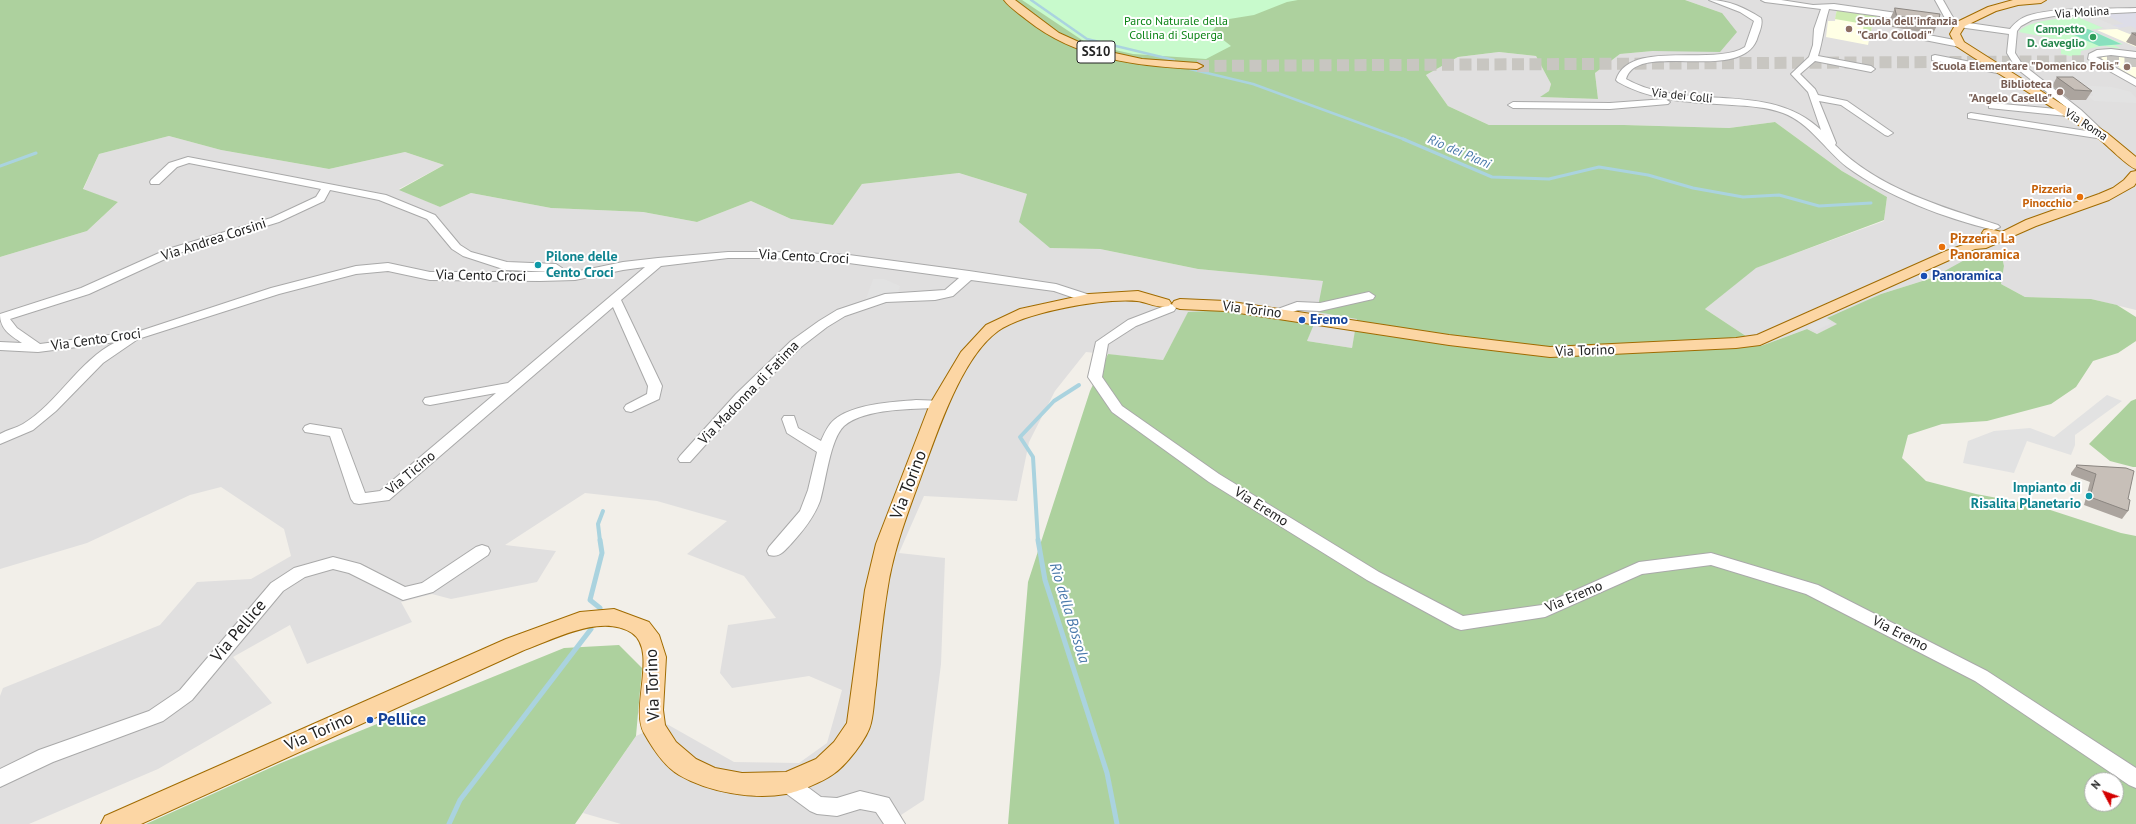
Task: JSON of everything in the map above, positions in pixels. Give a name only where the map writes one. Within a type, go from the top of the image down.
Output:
[{"type":"main road","name":"SS10","points":[[1009,0],[1053,34],[1086,49],[1136,61],[1197,66]]},
{"type":"main road","points":[[1960,44],[1956,34],[1957,24],[2004,5],[2041,0]]},
{"type":"main road","name":"Via Roma","points":[[1960,44],[2103,136],[2126,154],[2136,165]]},
{"type":"main road","points":[[1996,232],[2032,223],[2113,193],[2128,185],[2136,175]]},
{"type":"main road","name":"Via Torino","points":[[114,824],[514,645],[580,620],[614,617],[641,628],[651,641],[655,657],[651,710],[653,727],[667,749],[687,767],[713,778],[742,784],[787,783],[825,767],[843,749],[859,725],[876,590],[886,544],[940,404],[969,352],[992,328],[1026,312],[1089,299],[1138,296],[1171,305],[1226,306],[1449,340],[1550,352],[1736,343],[1760,340],[1781,332],[1973,245],[1981,245],[1996,232]]},
{"type":"street","name":"Via dei Colli","points":[[1713,0],[1743,10],[1758,20],[1749,49],[1740,56],[1722,58],[1668,57],[1643,61],[1623,73],[1621,80],[1631,88],[1651,94],[1768,105],[1788,111],[1802,119],[1852,165],[1869,175],[1935,207],[1996,232]]},
{"type":"street","points":[[1765,0],[1832,5],[2012,32],[2011,53],[2019,66],[2078,112],[2103,136]]},
{"type":"street","points":[[1939,0],[1957,24]]},
{"type":"street","points":[[1832,5],[1818,29],[1817,45],[1813,58],[1795,74],[1812,91],[1817,110],[1833,149]]},
{"type":"street","name":"Via Molina","points":[[2012,32],[2018,24],[2030,18],[2070,12],[2135,10]]},
{"type":"street","points":[[1907,34],[1960,44]]},
{"type":"street","points":[[2136,55],[2102,52],[2092,56],[2092,59],[2136,83]]},
{"type":"street","points":[[1813,58],[1871,69]]},
{"type":"street","points":[[1936,58],[2002,71]]},
{"type":"street","points":[[1814,97],[1844,103],[1888,133]]},
{"type":"street","points":[[1513,105],[1610,106],[1650,102],[1683,103],[1715,100]]},
{"type":"street","points":[[1992,106],[2067,113]]},
{"type":"street","points":[[1971,116],[2103,136]]},
{"type":"street","points":[[155,182],[174,165],[188,160],[327,186],[382,198],[431,217],[456,247],[466,254],[506,266],[602,269]]},
{"type":"street","name":"Via Andrea Corsini","points":[[38,348],[12,331],[2,317],[85,291],[172,251],[204,243],[275,220],[320,199],[327,186]]},
{"type":"street","name":"Via Cento Croci","points":[[0,346],[38,348],[142,335],[274,291],[356,270],[388,267],[430,276],[540,277],[575,276],[602,269],[728,255],[826,257],[969,275],[1056,288],[1089,299]]},
{"type":"street","name":"Via Ticino","points":[[310,428],[336,432],[359,500],[384,496],[658,262]]},
{"type":"street","name":"Via Madonna di Fatima","points":[[685,459],[741,397],[796,344],[823,324],[841,313],[885,298],[935,296],[949,293],[969,275]]},
{"type":"street","points":[[1279,313],[1296,306],[1320,307],[1369,296]]},
{"type":"street","points":[[616,299],[655,386],[654,396],[631,408]]},
{"type":"street","name":"Via Eremo","points":[[1171,305],[1132,323],[1102,342],[1094,377],[1117,409],[1214,478],[1373,576],[1462,623],[1545,611],[1639,568],[1711,559],[1812,589],[1981,676],[2136,779]]},
{"type":"street","points":[[0,439],[28,427],[51,408],[98,360],[116,347],[142,335]]},
{"type":"street","points":[[430,401],[514,386]]},
{"type":"street","points":[[775,551],[808,512],[826,451],[828,439],[839,424],[851,417],[878,409],[904,404],[940,404]]},
{"type":"street","points":[[789,419],[792,430],[826,451]]},
{"type":"street","name":"Via Pellice","points":[[0,778],[46,756],[156,716],[186,695],[277,586],[300,572],[333,563],[354,568],[403,594],[427,588],[482,551]]},
{"type":"street","points":[[787,783],[817,805],[837,808],[860,800],[882,804],[894,824]]},
{"type":"shaded area","points":[[1685,0],[2136,0],[2136,310],[2091,299],[2025,297],[2001,284],[2004,266],[2001,252],[1932,278],[1881,294],[1828,319],[1838,324],[1817,334],[1807,329],[1761,346],[1705,309],[1755,268],[1884,221],[1887,197],[1842,171],[1775,122],[1729,128],[1624,125],[1489,125],[1448,106],[1426,75],[1458,57],[1499,52],[1536,56],[1551,84],[1549,91],[1541,97],[1598,99],[1595,73],[1620,54],[1653,51],[1722,13]]},
{"type":"shaded area","name":"Scuola dell'infanzia \"Carlo Collodi\"","points":[[1837,9],[1875,27],[1872,26],[1868,45],[1826,37],[1828,21],[1835,21]]},
{"type":"shaded area","points":[[2136,12],[2136,29],[2131,26],[2120,28],[2112,25],[2124,24],[2101,13]]},
{"type":"shaded area","points":[[2081,14],[2087,14],[2120,28],[2107,29],[2080,18],[2087,17]]},
{"type":"shaded area","points":[[2117,29],[2132,35],[2136,47],[2097,30]]},
{"type":"shaded area","name":"Scuola Elementare \"Domenico Folis\"","points":[[2115,55],[2136,59],[2136,79],[2119,70],[2121,69],[2120,68],[2099,61],[2099,58],[2102,56]]},
{"type":"shaded area","points":[[2072,85],[2112,87],[2131,92],[2136,98],[2136,103],[2094,101],[2088,96],[2093,96],[2093,94]]},
{"type":"shaded area","points":[[169,136],[221,150],[329,169],[405,152],[444,165],[399,189],[440,207],[471,193],[551,208],[643,212],[697,222],[751,201],[791,219],[833,225],[862,184],[959,173],[1027,194],[1050,248],[1100,249],[1198,269],[1323,281],[1358,319],[1352,348],[1307,341],[1313,324],[1188,313],[1163,360],[1086,352],[1055,391],[1029,442],[1017,501],[924,496],[899,553],[945,558],[941,664],[924,800],[901,815],[904,824],[621,824],[583,813],[636,736],[665,723],[734,762],[799,763],[827,743],[842,690],[809,676],[732,688],[720,673],[728,625],[776,618],[744,576],[687,554],[727,521],[657,501],[585,493],[505,545],[556,551],[537,582],[451,599],[432,594],[401,602],[412,622],[307,664],[290,625],[233,657],[272,703],[158,769],[29,824],[0,824],[0,696],[3,688],[160,625],[197,582],[251,579],[291,556],[284,529],[221,487],[190,495],[87,543],[0,569],[0,257],[87,231],[118,202],[83,190],[99,154]]},
{"type":"shaded area","points":[[873,279],[884,279],[900,286],[898,293],[865,301]]},
{"type":"shaded area","points":[[1824,318],[1832,323],[1815,331],[1807,327]]},
{"type":"shaded area","points":[[2107,395],[2122,401],[2075,435],[2075,445],[2071,455],[2027,441],[2014,473],[1963,463],[1968,441],[1994,431],[2030,428],[2054,437]]},
{"type":"green space","points":[[0,0],[1685,0],[1722,13],[1737,32],[1720,52],[1653,51],[1620,54],[1595,73],[1598,99],[1540,97],[1549,91],[1551,84],[1536,56],[1499,52],[1458,57],[1426,75],[1448,106],[1489,125],[1624,125],[1729,128],[1775,122],[1842,171],[1887,197],[1884,220],[1756,268],[1705,309],[1761,346],[1807,329],[1817,334],[1837,324],[1827,318],[1881,294],[1932,278],[1970,257],[2001,252],[2004,266],[2001,284],[2025,297],[2091,299],[2117,305],[2136,317],[2136,341],[2118,353],[2093,361],[2076,387],[2051,404],[1987,421],[1942,424],[1908,435],[1902,458],[1926,481],[1976,494],[2035,505],[2121,533],[2136,536],[2136,824],[1008,824],[1028,582],[1090,391],[1108,354],[1163,360],[1188,312],[1230,310],[1314,324],[1307,341],[1352,348],[1357,319],[1317,312],[1323,281],[1198,269],[1100,249],[1050,248],[1019,222],[1027,194],[959,173],[862,184],[833,225],[791,219],[751,201],[697,222],[643,212],[551,208],[471,193],[440,207],[399,190],[444,165],[405,152],[329,169],[221,150],[169,136],[99,154],[83,189],[118,202],[87,231],[0,257]]},
{"type":"green space","name":"Parco Naturale della Collina di Superga","points":[[1022,0],[1298,0],[1287,2],[1254,15],[1223,20],[1212,31],[1231,46],[1206,59],[1133,54],[1088,44]]},
{"type":"green space","points":[[1837,9],[1877,14],[1875,27],[1872,26],[1871,32],[1863,30],[1864,24],[1835,19]]},
{"type":"green space","points":[[2078,17],[2103,28],[2089,30],[2123,44],[2114,45],[2120,48],[2103,46],[2081,51],[2080,58],[2061,54],[2061,40],[2019,32],[2023,28],[2038,22]]},
{"type":"green space","name":"Campetto D. Gaveglio","points":[[2088,29],[2123,44],[2099,46],[2065,31]]},
{"type":"green space","points":[[2136,399],[2136,467],[2133,467],[2110,461],[2089,444],[2131,401]]},
{"type":"green space","points":[[619,645],[642,668],[636,736],[575,824],[146,824],[281,763],[564,648]]},
{"type":"building","points":[[1895,8],[1940,14],[1938,23],[1897,16]]},
{"type":"building","points":[[2057,77],[2073,77],[2092,91],[2075,90]]},
{"type":"building","points":[[2077,465],[2126,468],[2134,471],[2128,499],[2130,500],[2128,511],[2090,497],[2096,474],[2077,467]]},
{"type":"waterway","name":"Rio dei Piani","points":[[1031,0],[1087,39],[1174,60]]},
{"type":"waterway","name":"Rio dei Piani","points":[[1190,69],[1253,84],[1406,140]]},
{"type":"waterway","name":"Rio dei Piani","points":[[1403,139],[1492,177],[1549,179],[1599,167],[1648,175],[1693,188],[1743,197],[1779,195],[1819,206],[1871,203]]},
{"type":"waterway","points":[[0,166],[36,153]]},
{"type":"waterway","name":"Rio della Bossola","points":[[1038,541],[1033,457],[1020,437],[1054,401],[1079,385]]},
{"type":"waterway","points":[[600,541],[598,524],[603,511]]},
{"type":"waterway","points":[[600,540],[602,553],[590,600],[600,608]]},
{"type":"waterway","name":"Rio della Bossola","points":[[1038,540],[1045,580],[1107,773],[1117,824]]},
{"type":"waterway","points":[[449,824],[460,800],[591,629]]},
{"type":"tunnel","points":[[1197,66],[2136,61]]},
{"type":"place","name":"Scuola dell'infanzia \"Carlo Collodi\"","points":[[1849,29]]},
{"type":"place","name":"Campetto D. Gaveglio","points":[[2093,37]]},
{"type":"place","name":"Scuola Elementare \"Domenico Folis\"","points":[[2127,67]]},
{"type":"place","name":"Biblioteca \"Angelo Caselle\"","points":[[2060,92]]},
{"type":"place","name":"Pizzeria Pinocchio","points":[[2080,197]]},
{"type":"place","name":"Pizzeria La Panoramica","points":[[1942,247]]},
{"type":"place","name":"Pilone delle Cento Croci","points":[[538,265]]},
{"type":"place","name":"Panoramica","points":[[1924,276]]},
{"type":"place","name":"Eremo","points":[[1302,320]]},
{"type":"place","name":"Impianto di Risalita Planetario","points":[[2089,496]]},
{"type":"place","name":"Pellice","points":[[370,720]]}]
